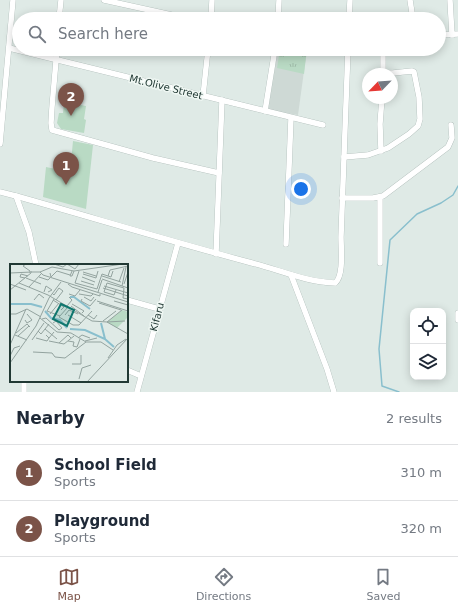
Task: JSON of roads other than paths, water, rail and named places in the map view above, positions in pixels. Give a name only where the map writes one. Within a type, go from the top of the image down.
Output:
[{"type":"street","points":[[0,144],[13,0]]},
{"type":"street","points":[[60,12],[61,0]]},
{"type":"street","points":[[104,0],[158,12]]},
{"type":"street","points":[[211,12],[212,0]]},
{"type":"street","points":[[278,12],[279,0]]},
{"type":"street","points":[[349,12],[350,0]]},
{"type":"street","points":[[410,0],[412,12]]},
{"type":"street","points":[[450,0],[455,35]]},
{"type":"street","name":"Mt.Olive Street","points":[[43,56],[323,125]]},
{"type":"street","points":[[56,56],[51,123],[52,130],[153,158],[219,173]]},
{"type":"street","points":[[203,96],[207,56]]},
{"type":"street","points":[[265,111],[274,56]]},
{"type":"street","points":[[0,192],[292,275],[327,283],[335,283],[337,282],[340,272],[348,56]]},
{"type":"street","points":[[383,68],[384,56]]},
{"type":"street","points":[[344,156],[354,157],[381,151],[414,130],[420,122],[417,86],[414,72],[398,72]]},
{"type":"street","points":[[216,254],[222,100]]},
{"type":"street","points":[[381,151],[380,124],[382,104]]},
{"type":"street","points":[[286,244],[291,118]]},
{"type":"street","points":[[342,198],[380,197],[390,192],[448,147],[452,138],[451,125]]},
{"type":"street","points":[[16,196],[29,232],[36,264]]},
{"type":"street","points":[[380,197],[380,263]]},
{"type":"street","name":"Kifaru","points":[[137,392],[178,243]]},
{"type":"street","points":[[292,275],[334,392]]},
{"type":"street","points":[[128,300],[159,309]]},
{"type":"street","points":[[458,313],[458,320]]},
{"type":"street","points":[[128,370],[141,376]]},
{"type":"waterway","points":[[399,392],[382,386],[379,349],[390,240],[417,214],[441,203],[453,195],[458,186]]},
{"type":"place","name":"Playground","points":[[71,116]]},
{"type":"place","name":"School Field","points":[[66,185]]}]
